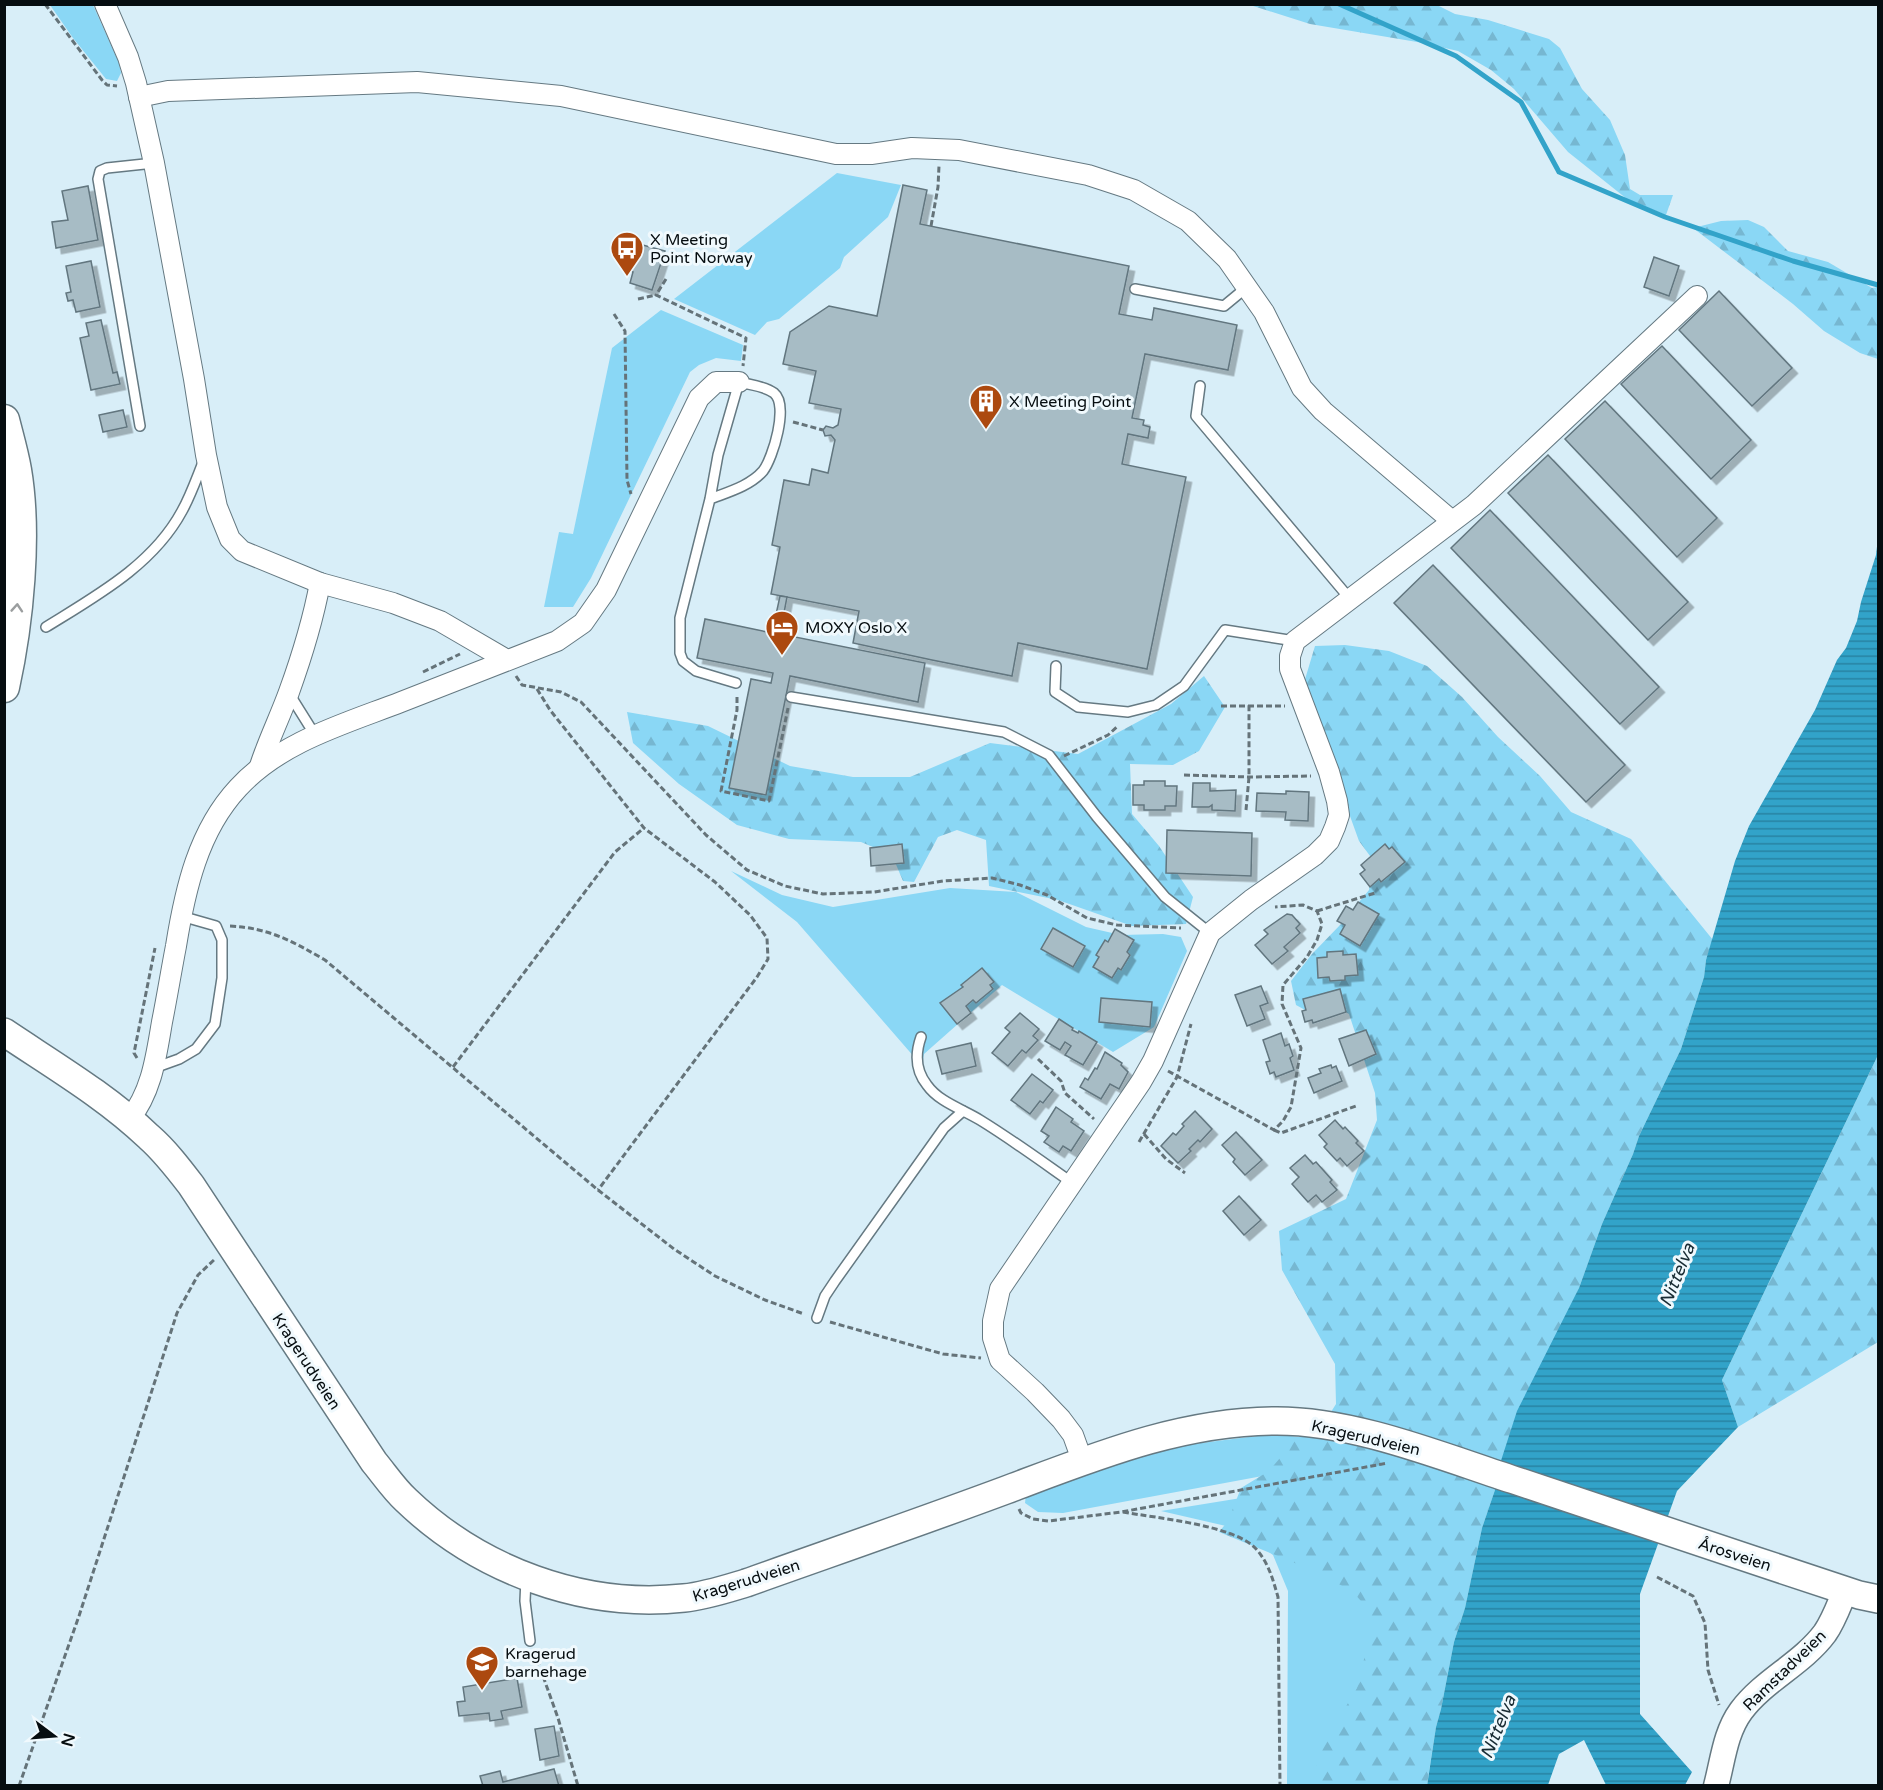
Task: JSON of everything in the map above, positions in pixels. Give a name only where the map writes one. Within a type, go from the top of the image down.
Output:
[{"type":"main road","points":[[4,420],[16,471],[20,548],[15,627],[4,687]]},
{"type":"main road","name":"Kragerudveien","points":[[4,1032],[129,1120],[165,1153],[192,1185],[374,1461],[403,1498],[428,1521],[466,1547],[526,1577],[561,1588],[635,1599],[684,1598],[703,1595],[746,1583],[1082,1461],[1181,1431],[1224,1424],[1276,1421],[1320,1423],[1400,1442],[1593,1506]]},
{"type":"main road","name":"Årosveien","points":[[1593,1506],[1845,1591],[1878,1599]]},
{"type":"street","points":[[105,4],[128,57],[138,90],[154,163],[206,455],[217,507],[231,539],[242,551],[320,583],[393,603],[440,621],[507,660]]},
{"type":"street","points":[[138,90],[168,91],[417,82],[561,96],[836,154],[871,154],[912,148],[959,150],[1088,175],[1134,190],[1188,221],[1227,259],[1264,312],[1302,388],[1323,411],[1452,521]]},
{"type":"street","points":[[1082,1461],[1073,1435],[1061,1419],[1000,1360],[993,1338],[993,1321],[1000,1289],[1141,1082],[1208,938],[1251,900],[1315,855],[1329,841],[1339,815],[1337,801],[1329,772],[1290,669],[1290,656],[1294,641],[1474,505],[1697,296]]},
{"type":"street","points":[[129,1120],[143,1100],[154,1068],[189,879],[202,844],[236,789],[260,766],[315,735],[557,641],[583,622],[606,590],[699,398],[716,382],[739,382]]},
{"type":"street","points":[[260,766],[268,739],[289,693],[314,615],[320,583]]},
{"type":"street","name":"Ramstadveien","points":[[1716,1785],[1728,1736],[1741,1712],[1762,1688],[1800,1658],[1826,1632],[1845,1591]]},
{"type":"lane","points":[[140,426],[98,179],[100,171],[107,168],[154,163]]},
{"type":"lane","points":[[1135,289],[1224,306],[1246,287]]},
{"type":"lane","points":[[710,499],[737,489],[762,472],[772,457],[780,418],[780,404],[776,394],[766,388],[739,382],[718,455],[710,499],[680,618],[682,661],[696,671],[736,683]]},
{"type":"lane","points":[[1200,386],[1196,416],[1350,599]]},
{"type":"lane","points":[[46,627],[93,598],[151,554],[182,512],[206,455]]},
{"type":"lane","points":[[1056,666],[1054,692],[1078,707],[1128,712],[1156,705],[1184,686],[1225,630],[1294,641]]},
{"type":"lane","points":[[289,693],[315,735]]},
{"type":"lane","points":[[790,697],[1004,732],[1049,755],[1097,817],[1165,897],[1208,938]]},
{"type":"lane","points":[[154,1068],[179,1059],[196,1049],[215,1024],[222,978],[222,940],[216,926],[181,916]]},
{"type":"lane","points":[[921,1037],[917,1063],[922,1079],[939,1097],[1010,1140],[1071,1182]]},
{"type":"lane","points":[[817,1318],[825,1296],[835,1281],[944,1128],[963,1111]]},
{"type":"lane","points":[[526,1577],[525,1601],[530,1641]]},
{"type":"path","points":[[45,4],[93,70],[107,85],[138,90]]},
{"type":"path","points":[[931,226],[938,187],[940,149]]},
{"type":"path","points":[[656,295],[666,279]]},
{"type":"path","points":[[638,299],[656,295],[746,339],[739,382]]},
{"type":"path","points":[[614,314],[625,331],[627,480],[633,498],[646,505]]},
{"type":"path","points":[[780,418],[823,430]]},
{"type":"path","points":[[423,672],[482,645]]},
{"type":"path","points":[[507,660],[522,685],[561,692],[581,702],[706,835],[747,870],[785,886],[822,894],[833,894],[874,892],[943,881],[992,878],[1047,895],[1087,918],[1118,925],[1182,928],[1208,938]]},
{"type":"path","points":[[736,683],[737,710],[721,792],[769,801],[790,697]]},
{"type":"path","points":[[537,688],[550,710],[644,828],[715,882],[750,915],[767,938],[768,959],[757,977],[598,1190]]},
{"type":"path","points":[[1245,810],[1249,777],[1249,705]]},
{"type":"path","points":[[1221,706],[1304,706]]},
{"type":"path","points":[[1053,761],[1108,735],[1128,712]]},
{"type":"path","points":[[1184,775],[1310,776],[1329,772]]},
{"type":"path","points":[[453,1067],[615,852],[644,828]]},
{"type":"path","points":[[1251,900],[1264,907],[1303,905],[1317,911],[1375,893]]},
{"type":"path","points":[[1274,1130],[1283,1121],[1291,1107],[1301,1048],[1282,1004],[1284,985],[1307,957],[1317,940],[1322,924],[1317,911]]},
{"type":"path","points":[[216,926],[248,927],[284,937],[325,960],[598,1190],[675,1249],[715,1276],[765,1300],[817,1318],[943,1354],[1000,1360]]},
{"type":"path","points":[[154,1068],[142,1062],[134,1053],[156,942]]},
{"type":"path","points":[[1139,1142],[1177,1077],[1192,1022]]},
{"type":"path","points":[[1038,1059],[1062,1081],[1065,1094],[1107,1130]]},
{"type":"path","points":[[1152,1061],[1281,1133],[1356,1106]]},
{"type":"path","points":[[1144,1134],[1166,1159],[1185,1173]]},
{"type":"path","points":[[19,1785],[79,1616],[177,1313],[198,1275],[221,1254],[234,1249]]},
{"type":"path","points":[[1006,1490],[1021,1513],[1033,1519],[1048,1521],[1121,1512],[1363,1466],[1396,1462]]},
{"type":"path","points":[[1121,1512],[1210,1528],[1238,1537],[1256,1548],[1270,1570],[1278,1597],[1280,1785]]},
{"type":"path","points":[[1657,1577],[1693,1596],[1705,1623],[1708,1670],[1721,1711],[1734,1723]]},
{"type":"path","points":[[530,1641],[558,1718],[578,1785]]},
{"type":"green space","points":[[50,5],[93,5],[119,63],[121,73],[117,81],[106,79]]},
{"type":"green space","points":[[1250,5],[1437,5],[1455,14],[1488,20],[1549,39],[1560,48],[1582,89],[1610,120],[1625,155],[1630,189],[1640,195],[1673,195],[1666,215],[1627,199],[1568,152],[1514,89],[1491,70],[1458,51],[1310,24]]},
{"type":"green space","points":[[837,173],[901,185],[888,217],[844,257],[840,268],[779,319],[767,322],[755,335],[674,299]]},
{"type":"green space","points":[[1748,220],[1764,227],[1788,251],[1828,262],[1872,288],[1878,287],[1878,359],[1860,353],[1824,331],[1793,304],[1693,228],[1721,221]]},
{"type":"green space","points":[[661,310],[743,345],[741,361],[716,358],[699,365],[690,372],[591,578],[573,607],[544,607],[559,532],[573,534],[612,348]]},
{"type":"green space","points":[[1345,645],[1389,651],[1427,666],[1462,697],[1498,737],[1540,776],[1571,812],[1631,839],[1713,940],[1681,1049],[1639,1136],[1602,1224],[1579,1288],[1496,1487],[1482,1528],[1465,1608],[1454,1642],[1436,1727],[1427,1785],[1311,1785],[1320,1750],[1357,1688],[1366,1651],[1368,1609],[1353,1592],[1317,1572],[1219,1532],[1228,1521],[1241,1488],[1269,1471],[1297,1438],[1324,1423],[1336,1404],[1335,1364],[1282,1270],[1279,1231],[1346,1199],[1377,1120],[1375,1093],[1349,1014],[1336,1006],[1307,1011],[1296,1005],[1291,981],[1369,890],[1373,860],[1359,841],[1303,686],[1315,646]]},
{"type":"green space","points":[[1204,676],[1225,707],[1199,751],[1173,765],[1130,764],[1132,814],[1159,846],[1193,897],[1186,924],[1132,926],[1058,900],[989,886],[986,840],[957,830],[938,837],[914,882],[903,881],[892,855],[861,842],[789,839],[737,825],[679,784],[633,743],[627,712],[708,726],[790,766],[853,777],[910,777],[990,743],[1078,754],[1171,704]]},
{"type":"green space","points":[[731,871],[782,895],[833,907],[950,888],[1016,892],[1086,927],[1121,935],[1163,934],[1181,937],[1187,951],[1154,1027],[1113,1052],[1002,985],[924,1054],[922,1066],[797,922]]},
{"type":"green space","points":[[1878,1055],[1878,1342],[1738,1427],[1722,1380]]},
{"type":"green space","points":[[1272,1434],[1326,1440],[1370,1456],[1063,1513],[1038,1512],[1025,1503],[1026,1494],[1170,1447]]},
{"type":"green space","points":[[1394,1473],[1423,1785],[1287,1785],[1288,1591],[1273,1555],[1239,1529],[1161,1511]]},
{"type":"water","name":"Nittelva","points":[[1878,538],[1878,1055],[1722,1380],[1738,1427],[1677,1491],[1640,1594],[1640,1714],[1692,1772],[1685,1785],[1606,1785],[1584,1740],[1559,1754],[1548,1785],[1427,1786],[1436,1727],[1454,1642],[1465,1608],[1482,1528],[1517,1411],[1579,1288],[1602,1224],[1639,1136],[1681,1049],[1704,977],[1706,960],[1735,861],[1749,826],[1815,710],[1837,660],[1846,648],[1857,621],[1876,555]]},
{"type":"building","name":"X Meeting Point","points":[[903,185],[927,190],[920,224],[1129,266],[1119,314],[1152,320],[1154,308],[1237,325],[1228,370],[1145,354],[1132,418],[1144,420],[1143,425],[1150,427],[1148,438],[1128,434],[1122,464],[1186,477],[1147,669],[1018,643],[1012,676],[853,643],[859,611],[771,594],[780,547],[772,545],[784,480],[809,485],[812,469],[828,473],[835,440],[831,435],[825,436],[823,430],[826,426],[833,428],[838,425],[841,409],[809,403],[816,371],[783,364],[790,332],[829,306],[877,316]]},
{"type":"building","points":[[88,186],[98,240],[56,248],[52,222],[68,220],[62,191]]},
{"type":"building","points":[[639,244],[665,251],[652,290],[630,283]]},
{"type":"building","points":[[1654,257],[1679,266],[1669,296],[1644,287]]},
{"type":"building","points":[[91,261],[100,307],[76,312],[73,300],[68,301],[66,293],[71,292],[66,266]]},
{"type":"building","points":[[1719,291],[1792,368],[1752,406],[1679,330]]},
{"type":"building","points":[[101,320],[113,373],[117,372],[120,384],[91,390],[80,338],[89,336],[86,323]]},
{"type":"building","points":[[1662,346],[1751,440],[1711,479],[1621,384]]},
{"type":"building","points":[[1605,401],[1717,518],[1677,557],[1565,439]]},
{"type":"building","points":[[123,410],[127,427],[103,432],[99,415]]},
{"type":"building","points":[[1548,455],[1688,602],[1648,640],[1508,493]]},
{"type":"building","points":[[1490,510],[1659,687],[1620,724],[1451,548]]},
{"type":"building","points":[[1433,565],[1625,765],[1586,802],[1394,603]]},
{"type":"building","points":[[780,596],[787,597],[780,634],[925,663],[918,702],[790,676],[766,795],[729,788],[751,679],[771,683],[773,673],[697,658],[705,619],[772,633]]},
{"type":"building","points":[[1144,781],[1165,781],[1165,786],[1177,786],[1176,806],[1165,806],[1165,810],[1144,810],[1144,805],[1133,805],[1133,785],[1144,785]]},
{"type":"building","points":[[1193,783],[1210,783],[1210,791],[1236,790],[1235,811],[1212,810],[1212,805],[1192,807]]},
{"type":"building","points":[[1286,791],[1309,792],[1308,821],[1285,820],[1286,812],[1256,811],[1257,793],[1286,794]]},
{"type":"building","points":[[1167,830],[1252,833],[1251,876],[1166,873]]},
{"type":"building","points":[[902,844],[904,863],[871,866],[870,848]]},
{"type":"building","points":[[1385,844],[1389,849],[1392,847],[1405,862],[1381,882],[1379,879],[1370,887],[1360,874],[1365,870],[1361,865]]},
{"type":"building","points":[[1358,902],[1379,914],[1360,946],[1340,934],[1345,925],[1337,921],[1346,906],[1353,910]]},
{"type":"building","points":[[1287,914],[1292,915],[1300,924],[1296,928],[1300,933],[1284,947],[1288,951],[1272,964],[1255,945],[1268,934],[1264,930]]},
{"type":"building","points":[[1053,928],[1085,946],[1073,967],[1041,949]]},
{"type":"building","points":[[1115,929],[1134,940],[1127,952],[1130,955],[1121,970],[1118,968],[1112,978],[1093,967],[1099,957],[1096,955],[1105,940],[1108,942]]},
{"type":"building","points":[[1343,951],[1343,955],[1356,954],[1358,975],[1345,976],[1345,980],[1330,981],[1329,977],[1318,978],[1317,958],[1327,957],[1327,952]]},
{"type":"building","points":[[982,968],[994,982],[990,985],[993,989],[976,1003],[973,1000],[966,1006],[971,1013],[957,1024],[940,1003],[963,987],[961,985]]},
{"type":"building","points":[[1261,986],[1268,1003],[1260,1006],[1265,1019],[1247,1026],[1235,995]]},
{"type":"building","points":[[1340,989],[1346,1012],[1313,1023],[1312,1020],[1305,1022],[1302,1011],[1306,1010],[1303,999]]},
{"type":"building","points":[[1101,998],[1152,1002],[1150,1027],[1099,1022]]},
{"type":"building","points":[[1020,1013],[1039,1029],[1033,1036],[1038,1040],[1026,1053],[1022,1050],[1008,1066],[992,1053],[1010,1032],[1005,1028]]},
{"type":"building","points":[[1059,1019],[1073,1028],[1072,1030],[1078,1033],[1079,1031],[1097,1042],[1083,1065],[1065,1055],[1071,1046],[1065,1042],[1060,1050],[1045,1041]]},
{"type":"building","points":[[1366,1030],[1376,1054],[1349,1066],[1339,1039]]},
{"type":"building","points":[[1281,1033],[1285,1046],[1289,1044],[1294,1070],[1276,1077],[1274,1072],[1270,1074],[1266,1062],[1270,1061],[1263,1040]]},
{"type":"building","points":[[971,1043],[976,1066],[942,1074],[936,1051]]},
{"type":"building","points":[[1105,1052],[1122,1063],[1121,1065],[1128,1072],[1119,1089],[1110,1084],[1101,1099],[1080,1087],[1085,1078],[1088,1080],[1095,1068],[1097,1069]]},
{"type":"building","points":[[1331,1065],[1332,1068],[1336,1066],[1342,1081],[1314,1093],[1308,1078],[1321,1073],[1319,1069]]},
{"type":"building","points":[[1032,1074],[1053,1090],[1030,1114],[1011,1100]]},
{"type":"building","points":[[1056,1107],[1073,1119],[1071,1122],[1084,1131],[1071,1151],[1063,1146],[1059,1152],[1044,1142],[1049,1136],[1041,1131]]},
{"type":"building","points":[[1195,1111],[1212,1129],[1200,1142],[1198,1140],[1189,1149],[1191,1151],[1178,1163],[1161,1146],[1173,1133],[1176,1135],[1184,1126],[1182,1124]]},
{"type":"building","points":[[1335,1120],[1343,1129],[1345,1127],[1364,1151],[1347,1166],[1340,1158],[1337,1161],[1324,1147],[1327,1144],[1319,1135]]},
{"type":"building","points":[[1236,1132],[1262,1160],[1245,1175],[1222,1145]]},
{"type":"building","points":[[1305,1155],[1313,1164],[1316,1162],[1332,1180],[1330,1182],[1337,1190],[1322,1202],[1316,1195],[1308,1202],[1292,1184],[1299,1177],[1290,1168]]},
{"type":"building","points":[[1239,1196],[1261,1220],[1244,1235],[1223,1211]]},
{"type":"building","points":[[517,1678],[522,1707],[501,1711],[503,1719],[490,1721],[489,1713],[459,1716],[457,1702],[465,1701],[463,1687]]},
{"type":"building","points":[[554,1726],[559,1756],[540,1760],[535,1729]]},
{"type":"building","points":[[554,1769],[559,1786],[483,1786],[480,1776],[500,1771],[503,1782]]},
{"type":"waterway","points":[[1339,4],[1456,56],[1521,102],[1559,172],[1665,217],[1793,261],[1878,285]]},
{"type":"place","name":"X Meeting Point Norway","points":[[627,277]]},
{"type":"place","name":"X Meeting Point","points":[[986,430]]},
{"type":"place","name":"MOXY Oslo X","points":[[782,656]]},
{"type":"place","name":"Kragerud barnehage","points":[[482,1691]]}]
